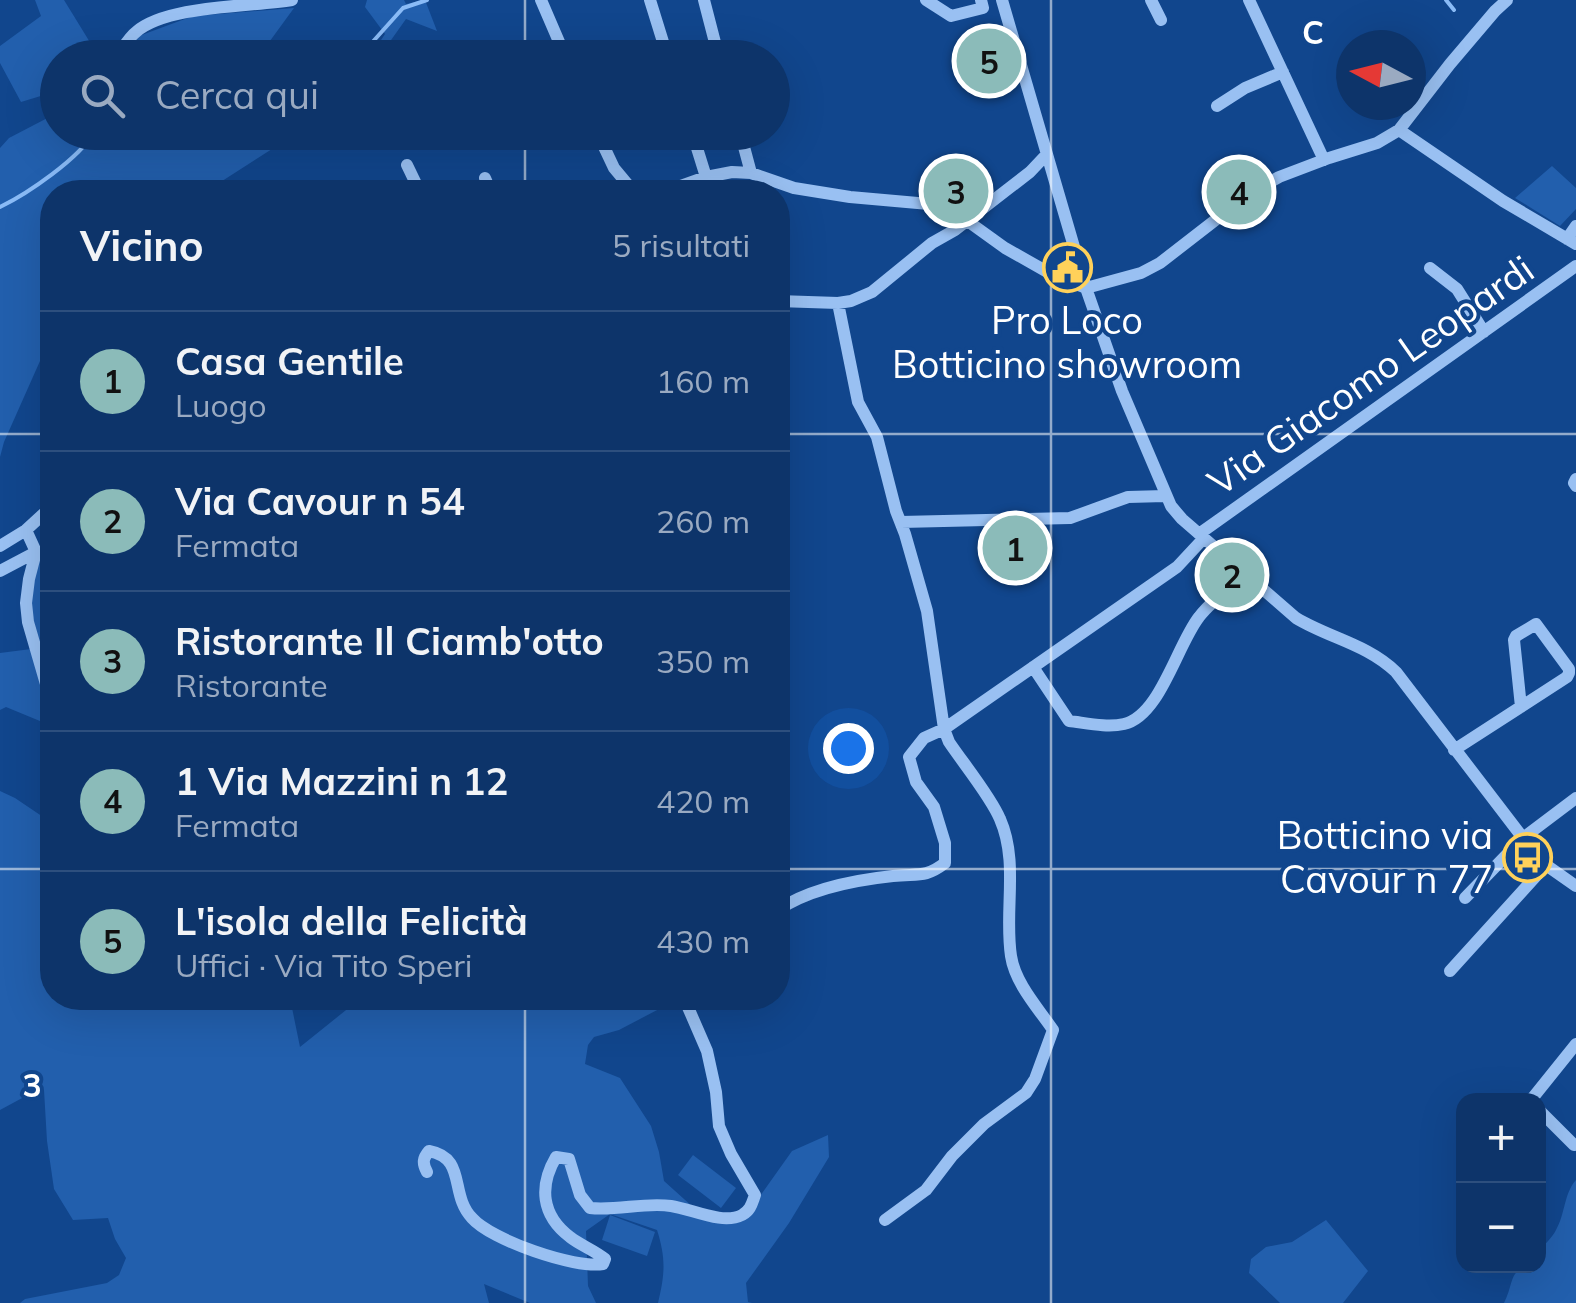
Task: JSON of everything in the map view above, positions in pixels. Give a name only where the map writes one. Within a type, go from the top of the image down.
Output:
[{"type":"street","points":[[130,40],[136,32],[163,18],[215,4],[258,6],[292,0]]},
{"type":"street","points":[[541,0],[558,40]]},
{"type":"street","points":[[650,0],[662,40]]},
{"type":"street","points":[[704,0],[714,40]]},
{"type":"street","points":[[926,0],[950,16],[982,8],[981,0]]},
{"type":"street","points":[[1002,0],[1086,288],[1122,392],[1165,496],[1201,536],[1296,618],[1385,661],[1523,838],[1546,865],[1576,886]]},
{"type":"street","points":[[1151,0],[1162,20]]},
{"type":"street","points":[[1248,0],[1324,160]]},
{"type":"street","points":[[790,187],[850,198],[929,204],[955,212],[1005,248],[1086,288],[1160,262],[1248,194],[1279,177],[1377,143],[1399,130],[1507,0]]},
{"type":"street","points":[[1217,106],[1245,88],[1283,72]]},
{"type":"street","points":[[1399,130],[1503,201],[1571,241],[1576,226]]},
{"type":"street","points":[[606,150],[621,180]]},
{"type":"street","points":[[698,150],[706,177]]},
{"type":"street","points":[[745,150],[751,174]]},
{"type":"street","points":[[790,301],[838,303],[872,292],[932,242],[955,230],[1030,172],[1046,154]]},
{"type":"street","points":[[407,165],[414,180]]},
{"type":"street","points":[[698,180],[732,172],[769,180]]},
{"type":"street","name":"Via Giacomo Leopardi","points":[[790,902],[834,887],[893,876],[932,874],[945,863],[945,843],[934,807],[916,782],[909,757],[924,738],[944,729],[1178,566],[1201,536],[1576,266]]},
{"type":"street","points":[[1430,268],[1457,289],[1484,332]]},
{"type":"street","points":[[838,303],[858,402],[877,437],[927,610],[944,729],[1000,816],[1007,840],[1011,958],[1028,994],[1053,1030],[1035,1079],[1026,1092],[984,1124],[926,1190],[885,1220]]},
{"type":"street","points":[[901,522],[1070,518],[1128,497],[1165,496]]},
{"type":"street","points":[[0,546],[40,517]]},
{"type":"street","points":[[26,530],[36,552],[28,591],[28,622],[40,663]]},
{"type":"street","points":[[0,571],[36,552]]},
{"type":"street","points":[[1033,667],[1069,721],[1126,724],[1145,712],[1200,616],[1246,575]]},
{"type":"street","points":[[1454,750],[1521,707],[1570,673],[1536,624],[1514,640],[1521,707]]},
{"type":"street","points":[[1464,898],[1523,838],[1576,798]]},
{"type":"street","points":[[1450,970],[1546,865]]},
{"type":"street","points":[[426,1172],[424,1157],[429,1151],[441,1154],[453,1162],[462,1205],[485,1230],[552,1257],[590,1266],[603,1264],[605,1259],[555,1224],[546,1201],[545,1176],[556,1157],[569,1159],[580,1195],[590,1208],[670,1206],[710,1217],[740,1217],[750,1208],[754,1195],[719,1126],[707,1050],[689,1010]]},
{"type":"street","points":[[1537,1093],[1576,1044]]},
{"type":"street","points":[[1546,1117],[1574,1145]]},
{"type":"shaded area","points":[[35,0],[64,0],[89,40],[40,40],[40,96],[21,102],[0,63],[0,46],[41,16]]},
{"type":"shaded area","points":[[367,0],[404,0],[406,4],[425,0],[437,31],[406,19],[391,40],[381,40],[385,34],[365,7]]},
{"type":"shaded area","points":[[294,8],[271,40],[136,40],[193,16]]},
{"type":"shaded area","points":[[40,122],[40,150],[270,150],[224,180],[40,180],[40,361],[0,457],[0,148],[9,138]]},
{"type":"shaded area","points":[[1552,166],[1576,188],[1576,209],[1560,226],[1515,198]]},
{"type":"shaded area","points":[[39,553],[40,649],[30,604]]},
{"type":"shaded area","points":[[31,649],[40,668],[40,721],[6,707],[0,710],[0,653]]},
{"type":"shaded area","points":[[0,791],[40,815],[40,1010],[292,1010],[300,1047],[346,1010],[657,1010],[619,1030],[594,1037],[588,1045],[585,1064],[620,1078],[651,1126],[664,1181],[694,1208],[734,1222],[760,1196],[792,1151],[828,1135],[829,1157],[746,1283],[748,1302],[752,1303],[658,1303],[664,1266],[657,1230],[610,1214],[586,1231],[588,1286],[596,1303],[530,1303],[484,1284],[489,1303],[20,1303],[107,1283],[119,1275],[126,1258],[108,1218],[73,1220],[54,1189],[44,1090],[0,1110]]},
{"type":"shaded area","points":[[693,1155],[736,1188],[721,1208],[678,1175]]},
{"type":"shaded area","points":[[1576,1180],[1576,1303],[1504,1303],[1516,1273],[1546,1273],[1546,1243],[1556,1230]]},
{"type":"shaded area","points":[[610,1215],[655,1232],[647,1256],[602,1240]]},
{"type":"shaded area","points":[[1326,1220],[1368,1271],[1343,1303],[1280,1303],[1249,1273],[1251,1259],[1266,1247],[1292,1242]]},
{"type":"waterway","points":[[374,40],[403,8],[427,0]]},
{"type":"waterway","points":[[1446,0],[1454,10]]},
{"type":"waterway","points":[[43,180],[79,150]]},
{"type":"waterway","points":[[0,207],[40,183]]},
{"type":"place","name":"L'isola della Felicità","points":[[989,61]]},
{"type":"place","name":"Ristorante Il Ciamb'otto","points":[[956,191]]},
{"type":"place","name":"1 Via Mazzini n 12","points":[[1239,192]]},
{"type":"place","name":"Pro Loco Botticino showroom","points":[[1067,267]]},
{"type":"place","name":"Casa Gentile","points":[[1015,548]]},
{"type":"place","name":"Via Cavour n 54","points":[[1232,575]]},
{"type":"place","name":"Botticino via Cavour n 77","points":[[1528,858]]}]
